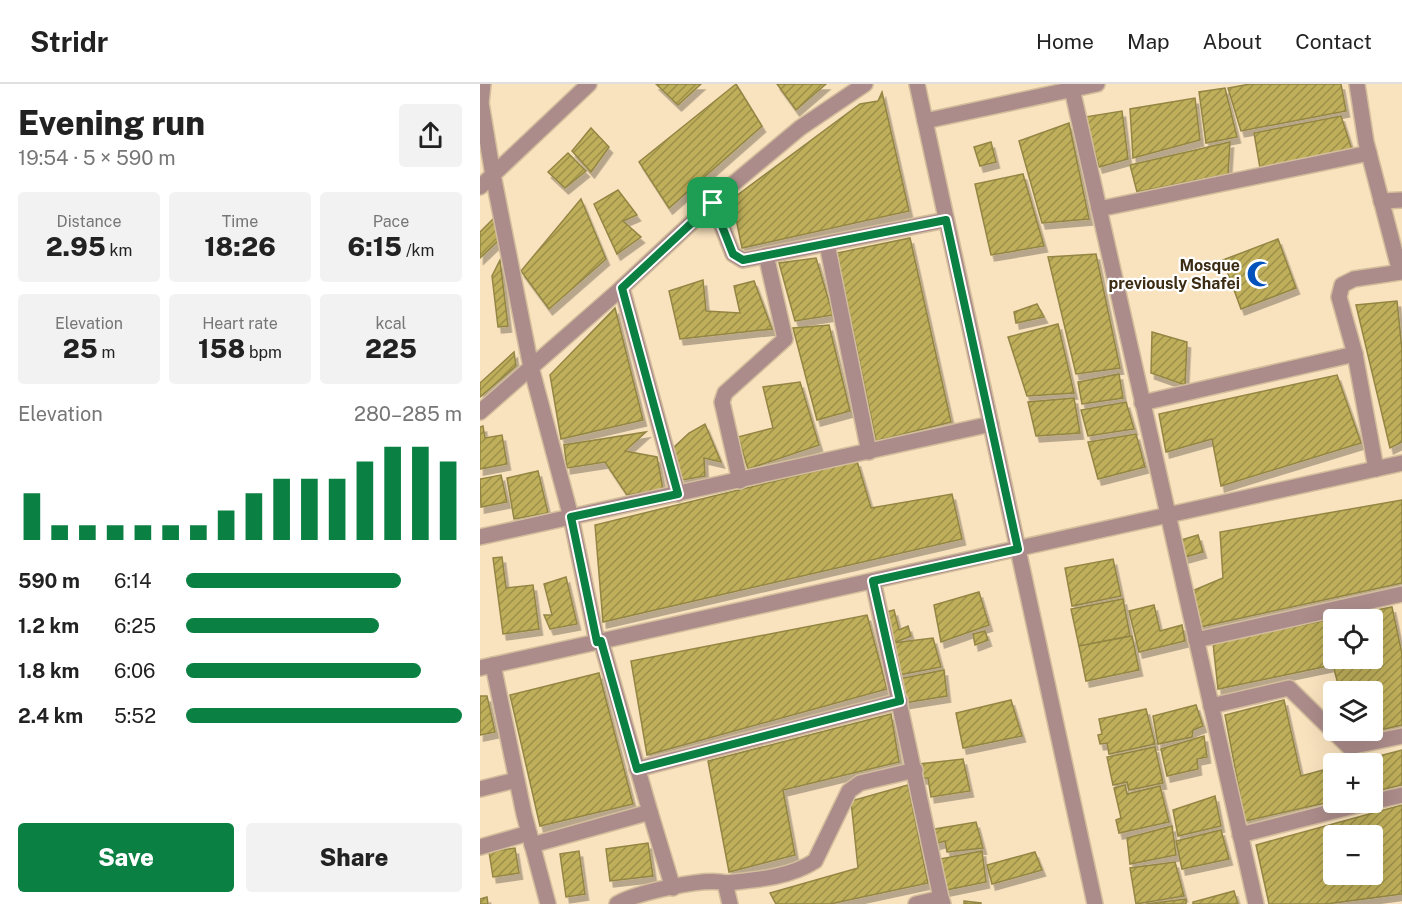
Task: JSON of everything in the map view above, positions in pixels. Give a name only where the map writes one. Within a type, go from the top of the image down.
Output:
[{"type":"street","points":[[483,84],[481,103],[493,175],[531,367],[571,517],[599,642],[673,888]]},
{"type":"street","points":[[480,187],[589,84]]},
{"type":"street","points":[[480,412],[800,128],[865,84]]},
{"type":"street","points":[[917,84],[1095,904]]},
{"type":"street","points":[[925,122],[1096,84]]},
{"type":"street","points":[[1357,84],[1369,153],[1401,272],[1354,279],[1342,285],[1339,297],[1355,354],[1376,469]]},
{"type":"street","points":[[1072,89],[1256,904]]},
{"type":"street","points":[[1099,209],[1369,153]]},
{"type":"street","points":[[1381,201],[1402,200]]},
{"type":"street","points":[[713,203],[721,229],[735,257],[743,260],[946,220]]},
{"type":"street","points":[[827,244],[869,452]]},
{"type":"street","points":[[740,482],[722,402],[725,393],[785,339],[766,255]]},
{"type":"street","points":[[622,288],[678,494]]},
{"type":"street","points":[[1142,403],[1355,354]]},
{"type":"street","points":[[480,537],[740,482],[991,424]]},
{"type":"street","points":[[548,904],[487,667],[1402,463]]},
{"type":"street","points":[[873,581],[942,901],[916,904]]},
{"type":"street","points":[[1196,640],[1402,594]]},
{"type":"street","points":[[1211,706],[1289,688],[1349,747],[1402,736]]},
{"type":"street","points":[[637,769],[900,701]]},
{"type":"street","points":[[617,904],[707,880],[725,883],[780,875],[809,865],[814,861],[849,791],[860,783],[915,770]]},
{"type":"street","points":[[480,789],[516,780]]},
{"type":"street","points":[[1383,799],[1402,795]]},
{"type":"street","points":[[480,847],[530,839],[650,812]]},
{"type":"street","points":[[1240,835],[1327,813]]},
{"type":"street","points":[[725,883],[730,904]]},
{"type":"building","points":[[656,84],[701,84],[678,105]]},
{"type":"building","points":[[736,84],[762,126],[669,208],[639,162]]},
{"type":"building","points":[[777,84],[826,84],[796,110]]},
{"type":"building","points":[[1250,84],[1341,84],[1346,111],[1241,131],[1228,88]]},
{"type":"building","points":[[1225,88],[1237,137],[1206,143],[1199,92]]},
{"type":"building","points":[[882,92],[909,211],[742,248],[732,199],[860,104],[878,101]]},
{"type":"building","points":[[1195,98],[1200,140],[1133,158],[1130,109]]},
{"type":"building","points":[[1122,111],[1128,159],[1099,167],[1085,117]]},
{"type":"building","points":[[1341,116],[1352,150],[1260,168],[1254,133]]},
{"type":"building","points":[[1069,123],[1089,219],[1042,223],[1019,141]]},
{"type":"building","points":[[591,128],[609,147],[591,172],[572,151]]},
{"type":"building","points":[[991,142],[996,162],[980,166],[974,147]]},
{"type":"building","points":[[1230,142],[1228,174],[1137,192],[1130,165]]},
{"type":"building","points":[[568,153],[586,171],[565,188],[548,172]]},
{"type":"building","points":[[1023,174],[1044,246],[991,255],[975,184]]},
{"type":"building","points":[[618,190],[637,215],[623,221],[641,237],[617,254],[594,204]]},
{"type":"building","points":[[581,199],[606,259],[549,309],[521,271]]},
{"type":"building","points":[[494,218],[498,241],[480,258],[480,232]]},
{"type":"building","points":[[910,238],[951,422],[876,441],[837,253]]},
{"type":"building","name":"Mosque previously Shafei","points":[[1278,239],[1296,288],[1241,309],[1223,260]]},
{"type":"building","points":[[1096,254],[1120,368],[1076,374],[1048,257]]},
{"type":"building","points":[[816,258],[833,315],[795,321],[779,263]]},
{"type":"building","points":[[500,260],[508,326],[498,327],[492,276]]},
{"type":"building","points":[[703,280],[706,311],[740,313],[734,286],[754,281],[772,329],[680,339],[669,291]]},
{"type":"building","points":[[1397,301],[1402,350],[1402,442],[1390,448],[1356,305]]},
{"type":"building","points":[[1037,304],[1044,317],[1016,323],[1014,312]]},
{"type":"building","points":[[615,308],[643,420],[561,439],[550,375]]},
{"type":"building","points":[[1058,324],[1074,393],[1027,396],[1008,337]]},
{"type":"building","points":[[829,325],[850,411],[817,420],[793,328]]},
{"type":"building","points":[[1152,332],[1187,342],[1185,385],[1151,373]]},
{"type":"building","points":[[514,352],[516,366],[480,397],[480,383]]},
{"type":"building","points":[[1119,374],[1123,398],[1082,404],[1078,382]]},
{"type":"building","points":[[1337,375],[1361,443],[1221,486],[1212,439],[1166,452],[1159,414]]},
{"type":"building","points":[[800,382],[819,445],[748,469],[738,437],[773,428],[763,387]]},
{"type":"building","points":[[1074,398],[1080,433],[1036,436],[1028,402]]},
{"type":"building","points":[[1126,402],[1134,429],[1088,436],[1081,410]]},
{"type":"building","points":[[705,424],[721,462],[704,458],[705,476],[682,480],[673,448],[689,433]]},
{"type":"building","points":[[483,426],[485,438],[502,435],[507,464],[480,469],[480,427]]},
{"type":"building","points":[[646,432],[625,451],[657,457],[663,489],[627,495],[605,462],[567,468],[564,445]]},
{"type":"building","points":[[1136,434],[1145,467],[1098,479],[1088,442]]},
{"type":"building","points":[[857,461],[871,508],[952,494],[962,539],[603,622],[595,525]]},
{"type":"building","points":[[538,471],[548,513],[514,519],[507,478]]},
{"type":"building","points":[[501,475],[507,502],[481,507],[480,479]]},
{"type":"building","points":[[1402,500],[1402,583],[1200,627],[1192,591],[1223,578],[1220,532]]},
{"type":"building","points":[[1198,535],[1203,552],[1185,557],[1181,540]]},
{"type":"building","points":[[502,557],[506,588],[533,585],[539,629],[503,634],[493,558]]},
{"type":"building","points":[[1113,559],[1121,596],[1072,606],[1065,568]]},
{"type":"building","points":[[566,577],[577,624],[550,629],[544,615],[552,615],[544,584]]},
{"type":"building","points":[[979,592],[989,625],[941,642],[934,605]]},
{"type":"building","points":[[1123,599],[1130,636],[1079,646],[1071,609]]},
{"type":"building","points":[[1154,605],[1160,631],[1182,625],[1185,641],[1139,652],[1129,611]]},
{"type":"building","points":[[1392,607],[1402,654],[1402,725],[1383,729],[1383,681],[1337,681],[1334,669],[1383,669],[1382,609]]},
{"type":"building","points":[[894,610],[899,630],[908,626],[911,636],[893,643],[883,613]]},
{"type":"building","points":[[867,615],[887,689],[647,755],[631,661]]},
{"type":"building","points":[[1323,621],[1323,667],[1218,689],[1213,643]]},
{"type":"building","points":[[985,631],[988,640],[975,645],[973,634]]},
{"type":"building","points":[[1132,636],[1139,670],[1086,681],[1079,646]]},
{"type":"building","points":[[933,638],[941,667],[898,675],[893,643]]},
{"type":"building","points":[[944,670],[947,696],[904,703],[899,679]]},
{"type":"building","points":[[599,673],[633,804],[540,826],[510,695]]},
{"type":"building","points":[[480,696],[487,696],[495,732],[480,735]]},
{"type":"building","points":[[1011,700],[1022,736],[963,748],[956,713]]},
{"type":"building","points":[[1284,700],[1301,776],[1323,770],[1323,803],[1245,821],[1225,715]]},
{"type":"building","points":[[1196,705],[1203,726],[1193,730],[1192,737],[1158,744],[1153,716]]},
{"type":"building","points":[[1146,709],[1155,744],[1109,754],[1107,743],[1100,744],[1098,735],[1102,734],[1099,719]]},
{"type":"building","points":[[891,714],[899,762],[783,790],[795,855],[729,872],[708,761]]},
{"type":"building","points":[[1204,736],[1207,757],[1197,759],[1198,769],[1167,776],[1161,749]]},
{"type":"building","points":[[1155,747],[1163,783],[1129,790],[1127,782],[1113,785],[1107,757]]},
{"type":"building","points":[[1402,750],[1402,785],[1383,789],[1383,755]]},
{"type":"building","points":[[963,759],[970,791],[931,797],[928,778],[921,778],[919,764]]},
{"type":"building","points":[[908,785],[928,883],[830,904],[776,904],[770,893],[858,868],[851,801]]},
{"type":"building","points":[[1125,785],[1127,794],[1160,786],[1169,822],[1119,833],[1116,820],[1121,818],[1114,788]]},
{"type":"building","points":[[1215,796],[1221,826],[1178,836],[1173,810]]},
{"type":"building","points":[[1402,805],[1402,894],[1326,904],[1269,904],[1256,845],[1323,827],[1323,885],[1383,885],[1383,825],[1329,825],[1373,813],[1383,813],[1383,810]]},
{"type":"building","points":[[976,822],[983,848],[947,852],[945,841],[934,844],[935,829]]},
{"type":"building","points":[[1172,826],[1176,855],[1130,864],[1127,838]]},
{"type":"building","points":[[1221,830],[1229,859],[1182,869],[1176,841]]},
{"type":"building","points":[[648,843],[653,876],[610,881],[606,849]]},
{"type":"building","points":[[515,848],[519,873],[493,877],[489,852]]},
{"type":"building","points":[[579,851],[585,894],[566,897],[560,854]]},
{"type":"building","points":[[982,851],[986,882],[946,890],[940,859]]},
{"type":"building","points":[[1035,852],[1042,870],[992,884],[987,865]]},
{"type":"building","points":[[1175,862],[1184,896],[1136,904],[1130,868]]},
{"type":"building","points":[[1234,891],[1238,904],[1193,904],[1193,902]]},
{"type":"building","points":[[487,897],[488,904],[480,904],[480,899]]},
{"type":"building","points":[[1186,899],[1186,904],[1146,904]]},
{"type":"building","points":[[964,901],[981,903],[981,904],[964,904]]},
{"type":"place","name":"Mosque previously Shafei","points":[[1260,274]]},
{"type":"route","points":[[713,203],[721,229],[733,254],[743,260],[946,220],[1018,549],[873,581],[900,701],[637,769],[601,641],[597,642],[571,517],[678,494],[622,288],[713,203]]}]
